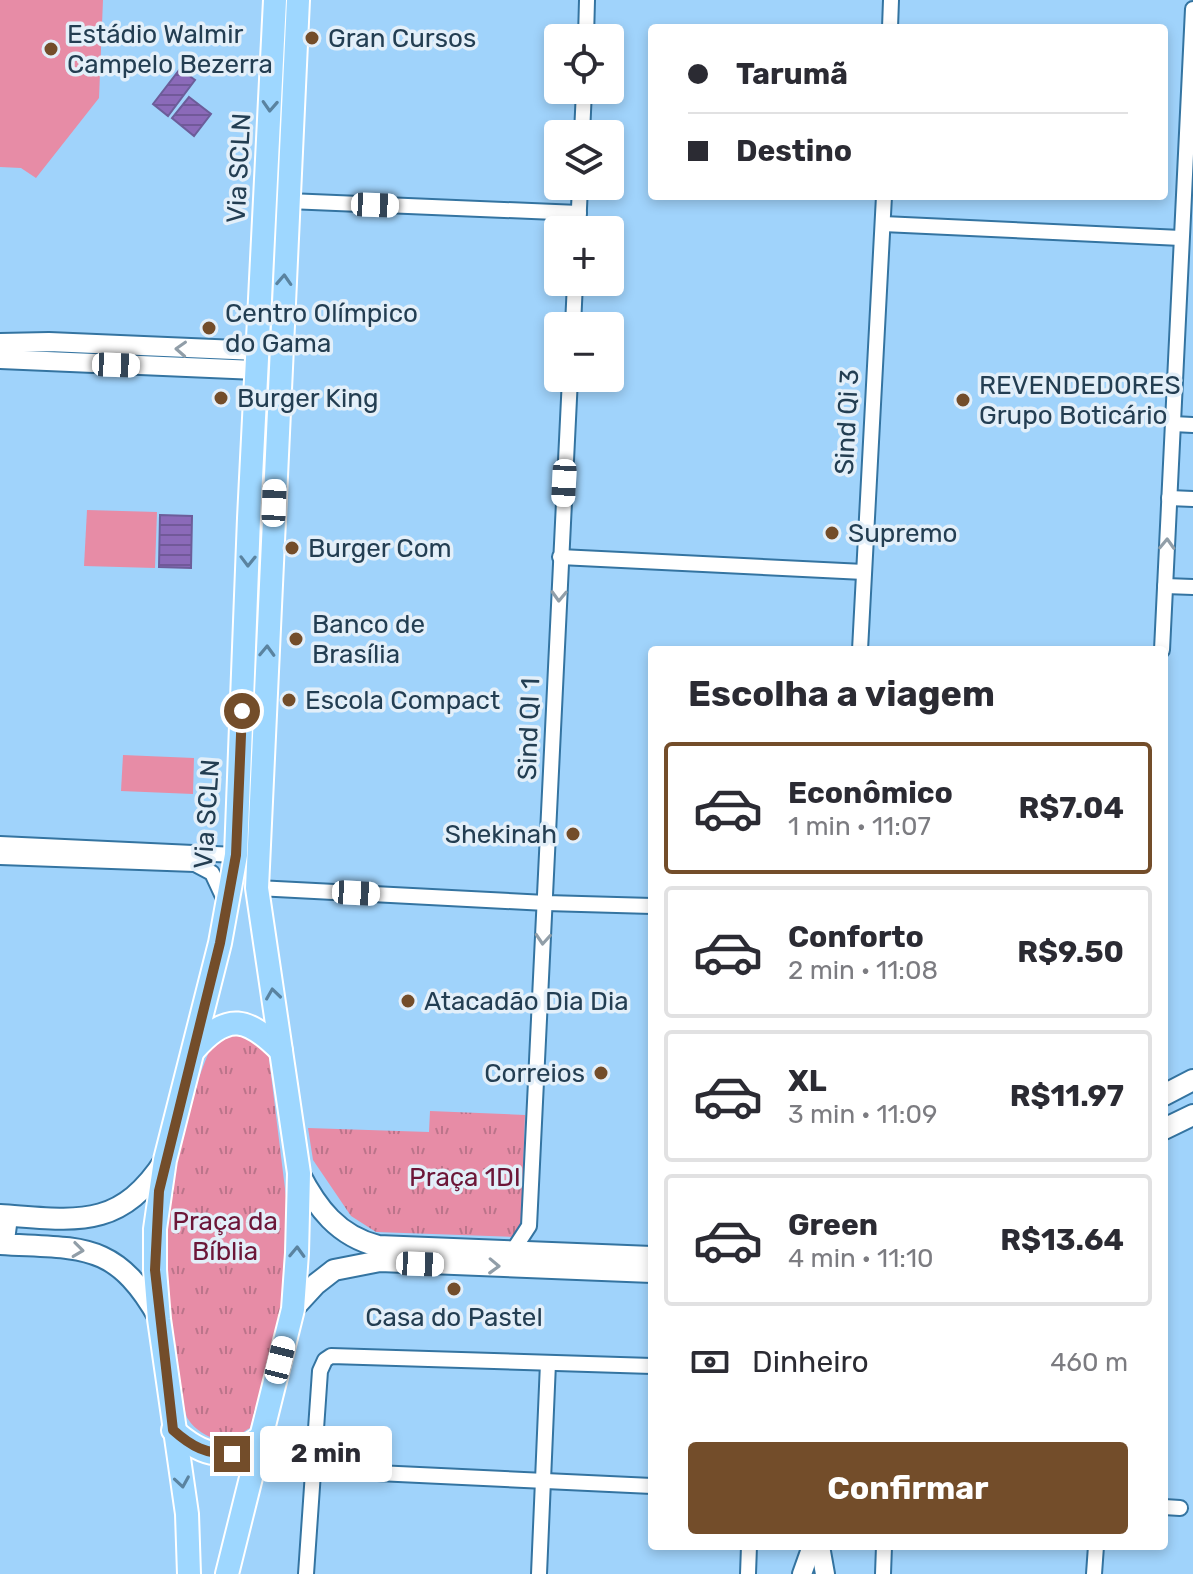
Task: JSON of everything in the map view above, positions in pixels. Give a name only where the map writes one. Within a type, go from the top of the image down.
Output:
[{"type":"main road","name":"Via SCLN","points":[[227,1574],[293,1309],[297,1253],[299,1173],[257,888],[278,430],[258,361],[275,0]]},
{"type":"main road","name":"Via SCLN","points":[[189,1574],[187,1514],[159,1319],[155,1229],[165,1160],[220,943],[236,855],[255,428],[268,401],[288,201],[298,0]]},
{"type":"main road","points":[[255,428],[267,425],[278,430]]},
{"type":"main road","points":[[193,1051],[205,1037],[221,1027],[236,1023],[260,1030],[281,1051]]},
{"type":"main road","points":[[1168,1093],[1193,1080]]},
{"type":"main road","points":[[1168,1127],[1193,1115]]},
{"type":"main road","points":[[0,1216],[60,1219],[89,1217],[112,1211],[141,1193],[165,1160]]},
{"type":"main road","points":[[299,1173],[313,1200],[329,1220],[362,1242],[392,1248],[514,1249],[648,1257]]},
{"type":"main road","points":[[0,1216],[6,1225],[0,1244],[92,1252],[112,1260],[143,1290],[159,1319]]},
{"type":"main road","points":[[293,1309],[334,1270],[380,1261],[648,1272]]},
{"type":"main road","points":[[173,1430],[190,1445],[209,1454],[232,1454],[261,1437]]},
{"type":"street","points":[[586,24],[587,0]]},
{"type":"street","points":[[890,24],[891,0]]},
{"type":"street","points":[[1162,646],[1177,349],[1187,266],[1181,238],[1193,9]]},
{"type":"street","points":[[579,200],[579,216]]},
{"type":"street","name":"Sind Qi 3","points":[[860,646],[884,200]]},
{"type":"street","points":[[288,201],[579,213]]},
{"type":"street","points":[[883,224],[1181,238]]},
{"type":"street","points":[[0,343],[118,346],[258,361]]},
{"type":"street","points":[[116,365],[122,357],[118,346]]},
{"type":"street","points":[[1177,349],[1193,350]]},
{"type":"street","points":[[0,359],[116,365],[258,361]]},
{"type":"street","name":"Sind QI 1","points":[[529,1226],[569,392]]},
{"type":"street","points":[[1173,424],[1193,425]]},
{"type":"street","points":[[1169,498],[1193,499]]},
{"type":"street","points":[[560,557],[864,572]]},
{"type":"street","points":[[1165,586],[1193,587]]},
{"type":"street","points":[[0,844],[236,855]]},
{"type":"street","points":[[0,857],[195,864],[212,873],[226,903]]},
{"type":"street","points":[[257,888],[648,906]]},
{"type":"street","points":[[514,1249],[529,1226]]},
{"type":"street","points":[[529,1226],[541,1251]]},
{"type":"street","points":[[306,1574],[320,1371],[325,1360],[331,1356],[648,1366]]},
{"type":"street","points":[[539,1574],[548,1363]]},
{"type":"street","points":[[313,1470],[648,1486]]},
{"type":"street","points":[[1168,1507],[1180,1508]]},
{"type":"street","points":[[748,1574],[749,1550]]},
{"type":"street","points":[[802,1574],[811,1550]]},
{"type":"street","points":[[821,1550],[825,1574]]},
{"type":"street","points":[[883,1574],[884,1550]]},
{"type":"street","points":[[1094,1574],[1096,1550]]},
{"type":"green space","name":"Estádio Walmir Campelo Bezerra","points":[[0,0],[103,0],[99,98],[36,178],[21,168],[0,167]]},
{"type":"green space","points":[[87,510],[157,512],[155,568],[84,566]]},
{"type":"green space","points":[[123,755],[194,758],[193,794],[121,791]]},
{"type":"green space","name":"Praça da Bíblia","points":[[241,1031],[268,1050],[287,1205],[280,1328],[250,1428],[224,1440],[206,1435],[188,1419],[173,1328],[164,1231],[175,1157],[206,1060],[215,1037]]},
{"type":"green space","name":"Praça 1DI","points":[[430,1111],[525,1115],[521,1226],[514,1237],[376,1232],[351,1216],[313,1160],[308,1128],[429,1132]]},
{"type":"shaded area","points":[[180,69],[195,80],[168,116],[153,104]]},
{"type":"shaded area","points":[[189,97],[211,114],[194,136],[172,118]]},
{"type":"shaded area","points":[[160,515],[192,516],[191,568],[159,567]]},
{"type":"place","name":"Gran Cursos","points":[[312,38]]},
{"type":"place","name":"Estádio Walmir Campelo Bezerra","points":[[51,49]]},
{"type":"place","name":"Centro Olímpico do Gama","points":[[209,328]]},
{"type":"place","name":"Burger King","points":[[221,398]]},
{"type":"place","name":"REVENDEDORES Grupo Boticário","points":[[963,400]]},
{"type":"place","name":"Supremo","points":[[832,533]]},
{"type":"place","name":"Burger Com","points":[[292,548]]},
{"type":"place","name":"Banco de Brasília","points":[[296,639]]},
{"type":"place","name":"Escola Compact","points":[[289,700]]},
{"type":"place","name":"Shekinah","points":[[573,834]]},
{"type":"place","name":"Atacadão Dia Dia","points":[[408,1001]]},
{"type":"place","name":"Correios","points":[[601,1073]]},
{"type":"place","name":"Casa do Pastel","points":[[454,1289]]},
{"type":"route","points":[[232,1454],[209,1454],[190,1445],[173,1430],[159,1319],[155,1229],[165,1160],[220,943],[236,855],[242,711]]}]
